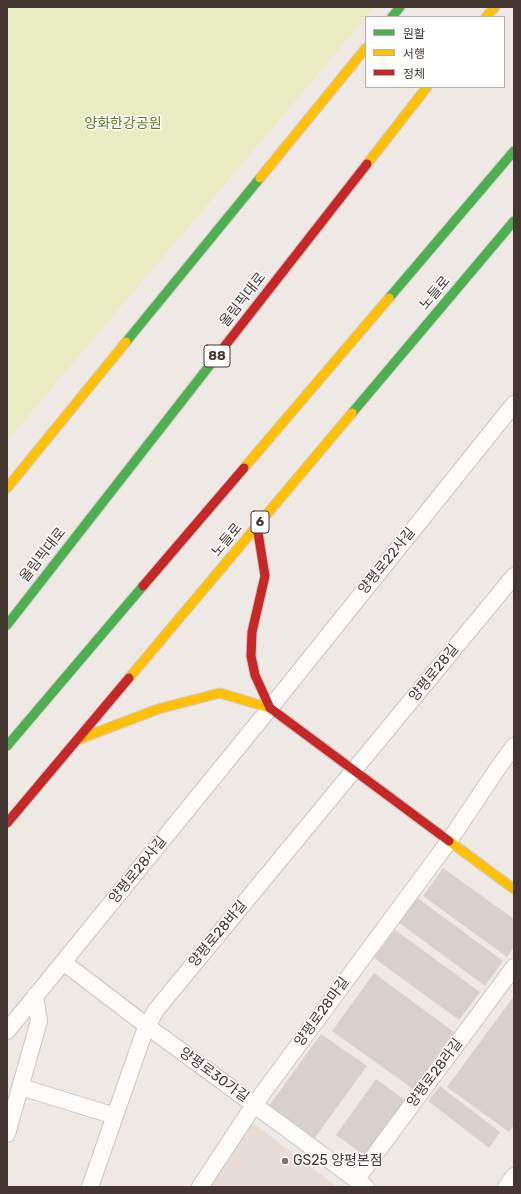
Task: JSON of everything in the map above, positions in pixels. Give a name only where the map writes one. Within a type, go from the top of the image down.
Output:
[{"type":"main road","points":[[393,16],[400,7]]},
{"type":"main road","points":[[487,16],[495,7]]},
{"type":"main road","points":[[7,488],[365,49]]},
{"type":"main road","name":"올림픽대로","points":[[7,625],[426,88]]},
{"type":"main road","points":[[7,746],[514,151]]},
{"type":"main road","name":"노들로","points":[[7,823],[514,221]]},
{"type":"main road","points":[[257,526],[265,576],[252,632],[251,656],[254,675],[270,708]]},
{"type":"main road","points":[[76,741],[158,709],[220,693],[270,708],[514,889]]},
{"type":"street","name":"양평로22사길","points":[[270,708],[511,413]]},
{"type":"street","name":"양평로28길","points":[[354,771],[514,576]]},
{"type":"street","name":"양평로28사길","points":[[7,1031],[270,708]]},
{"type":"street","points":[[449,841],[514,746]]},
{"type":"street","name":"양평로28바길","points":[[90,1187],[147,1026],[156,1010],[354,771]]},
{"type":"street","name":"양평로28마길","points":[[200,1187],[254,1105],[449,841]]},
{"type":"street","name":"양평로30가길","points":[[63,962],[147,1026],[361,1183]]},
{"type":"street","name":"양평로28라길","points":[[361,1183],[514,967]]},
{"type":"street","points":[[7,1134],[39,1021],[35,996]]},
{"type":"street","points":[[20,1087],[115,1116]]},
{"type":"street","points":[[506,1187],[514,1176]]},
{"type":"shaded area","points":[[253,1123],[337,1187],[210,1187]]},
{"type":"green space","name":"양화한강공원","points":[[7,7],[375,7],[367,16],[365,16],[365,19],[7,441]]},
{"type":"building","points":[[443,868],[514,919],[514,947],[507,957],[423,896]]},
{"type":"building","points":[[416,897],[503,961],[485,986],[398,922]]},
{"type":"building","points":[[395,930],[480,992],[459,1020],[374,958]]},
{"type":"building","points":[[374,973],[454,1032],[413,1089],[332,1031]]},
{"type":"building","points":[[514,996],[514,1125],[509,1132],[447,1087]]},
{"type":"building","points":[[321,1034],[367,1066],[314,1139],[269,1106]]},
{"type":"building","points":[[376,1079],[405,1100],[364,1155],[336,1135]]},
{"type":"building","points":[[440,1086],[500,1132],[489,1148],[428,1101]]},
{"type":"traffic: fast","points":[[393,16],[400,7]]},
{"type":"traffic: fast","points":[[389,298],[514,151]]},
{"type":"traffic: fast","points":[[126,342],[260,178]]},
{"type":"traffic: fast","points":[[352,413],[514,221]]},
{"type":"traffic: fast","points":[[7,625],[217,356]]},
{"type":"traffic: fast","points":[[7,746],[143,586]]},
{"type":"traffic: slow","points":[[487,16],[495,7]]},
{"type":"traffic: slow","points":[[260,178],[365,49]]},
{"type":"traffic: slow","points":[[367,164],[426,88]]},
{"type":"traffic: slow","points":[[244,468],[389,298]]},
{"type":"traffic: slow","points":[[7,488],[126,342]]},
{"type":"traffic: slow","points":[[129,678],[352,413]]},
{"type":"traffic: slow","points":[[77,740],[158,709],[220,693],[270,708]]},
{"type":"traffic: slow","points":[[449,841],[514,889]]},
{"type":"traffic: jam","points":[[217,356],[367,164]]},
{"type":"traffic: jam","points":[[143,586],[244,468]]},
{"type":"traffic: jam","points":[[257,526],[265,576],[252,632],[251,656],[255,675],[270,708]]},
{"type":"traffic: jam","points":[[7,823],[129,678]]},
{"type":"traffic: jam","points":[[270,708],[449,841]]},
{"type":"place","name":"GS25 양평본점","points":[[285,1161]]}]
